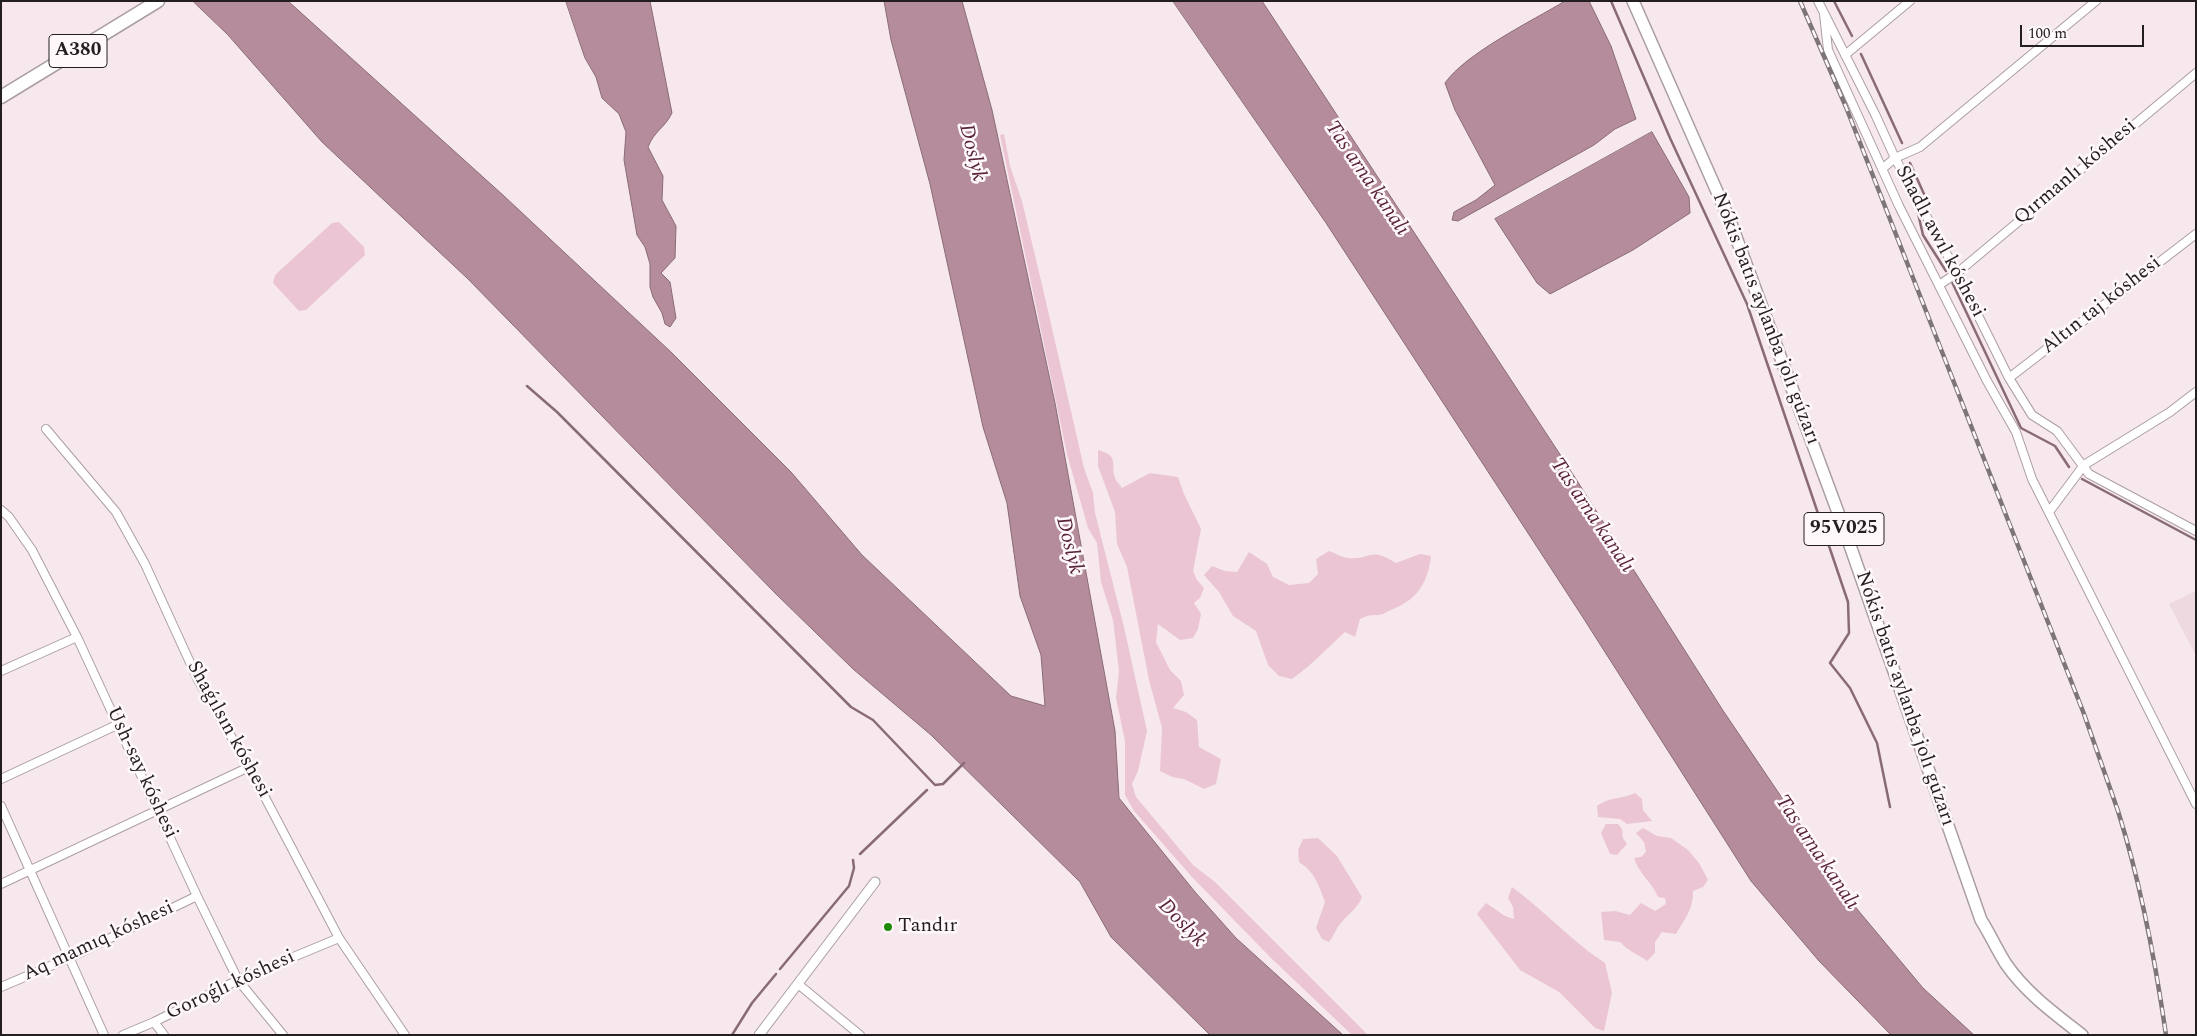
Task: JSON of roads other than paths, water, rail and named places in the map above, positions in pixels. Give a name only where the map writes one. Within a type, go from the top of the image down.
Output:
[{"type":"highway","name":"A380","points":[[1,97],[156,2]]},
{"type":"main road","name":"Nókis batıs aylanba jolı gúzarı","points":[[1633,1],[1730,221],[1846,534],[1981,920],[2006,964],[2052,1012],[2082,1035]]},
{"type":"street","name":"Shadlı awıl kóshesi","points":[[1818,1],[1895,158],[1958,273],[2009,378],[2032,415],[2058,431],[2089,474],[2196,531]]},
{"type":"street","points":[[1845,55],[1910,1]]},
{"type":"street","points":[[1882,169],[1895,158],[1920,147],[2096,1]]},
{"type":"street","points":[[1824,14],[1828,50],[1882,169],[1987,381],[2016,432],[2032,479],[2196,804]]},
{"type":"street","name":"Qırmanlı kóshesi","points":[[1939,285],[1958,273],[2196,73]]},
{"type":"street","name":"Altın taj kóshesi","points":[[2009,378],[2196,234]]},
{"type":"street","points":[[2049,512],[2084,465],[2170,412],[2196,392]]},
{"type":"street","name":"Shaǵılsın kóshesi","points":[[46,429],[116,512],[145,564],[198,680],[249,768],[339,938],[405,1035]]},
{"type":"street","name":"Ush-say kóshesi","points":[[1,510],[9,517],[32,550],[77,637],[238,980],[283,1035]]},
{"type":"street","points":[[1,671],[77,637]]},
{"type":"street","points":[[1,779],[119,724]]},
{"type":"street","points":[[1,884],[249,768]]},
{"type":"street","points":[[1,806],[104,1035]]},
{"type":"street","points":[[759,1035],[875,882]]},
{"type":"street","name":"Aq mamıq kóshesi","points":[[1,987],[69,958],[197,896]]},
{"type":"street","name":"Goroǵlı kóshesi","points":[[123,1035],[154,1022],[238,980],[339,938]]},
{"type":"street","points":[[798,984],[860,1035]]},
{"type":"street","points":[[154,1022],[164,1035]]},
{"type":"water","name":"Doslyk","points":[[193,1],[288,1],[504,196],[672,353],[791,472],[862,555],[1011,696],[1045,706],[1041,655],[1020,596],[1007,503],[983,427],[930,184],[891,40],[884,1],[962,1],[992,110],[1055,403],[1115,731],[1119,798],[1195,892],[1236,938],[1343,1035],[1210,1035],[1111,937],[1080,882],[931,735],[853,669],[776,594],[468,279],[322,142],[228,35]]},
{"type":"water","points":[[566,1],[650,1],[672,113],[648,147],[663,176],[662,200],[676,226],[675,258],[661,273],[670,282],[676,318],[670,327],[665,324],[662,313],[653,297],[650,287],[650,264],[645,247],[637,235],[624,160],[626,132],[619,114],[602,98],[596,77],[585,58]]},
{"type":"water","name":"Tas arna kanalı","points":[[1173,1],[1262,1],[1567,465],[1722,709],[1857,909],[1923,988],[1974,1035],[1891,1035],[1819,961],[1751,881],[1582,616],[1326,223]]},
{"type":"water","points":[[1565,1],[1589,1],[1611,46],[1636,119],[1615,129],[1594,145],[1458,221],[1452,220],[1454,212],[1476,200],[1495,185],[1455,110],[1445,83],[1468,60],[1483,49]]},
{"type":"water","points":[[1652,132],[1689,197],[1690,213],[1633,250],[1550,294],[1537,283],[1495,219]]},
{"type":"waterway","points":[[1611,1],[1670,138],[1747,304],[1848,602],[1849,633],[1830,663],[1850,688],[1877,743],[1890,807]]},
{"type":"waterway","points":[[1834,1],[1852,36]]},
{"type":"waterway","points":[[1861,54],[1902,143]]},
{"type":"waterway","points":[[1910,163],[1924,194]]},
{"type":"waterway","points":[[1917,209],[1923,235],[1946,271]]},
{"type":"waterway","points":[[1952,282],[2021,428],[2055,446],[2069,467]]},
{"type":"waterway","points":[[527,386],[557,412],[851,707],[873,720],[935,785],[943,784],[964,763]]},
{"type":"waterway","points":[[2082,479],[2196,540]]},
{"type":"waterway","points":[[860,854],[927,790]]},
{"type":"waterway","points":[[780,969],[849,886],[854,868],[853,860]]},
{"type":"waterway","points":[[732,1035],[752,1003],[776,974]]},
{"type":"railway","points":[[1800,1],[1846,107],[2084,714],[2118,811],[2134,866],[2152,950],[2166,1035]]},
{"type":"place","name":"Tandır","points":[[888,927]]}]
